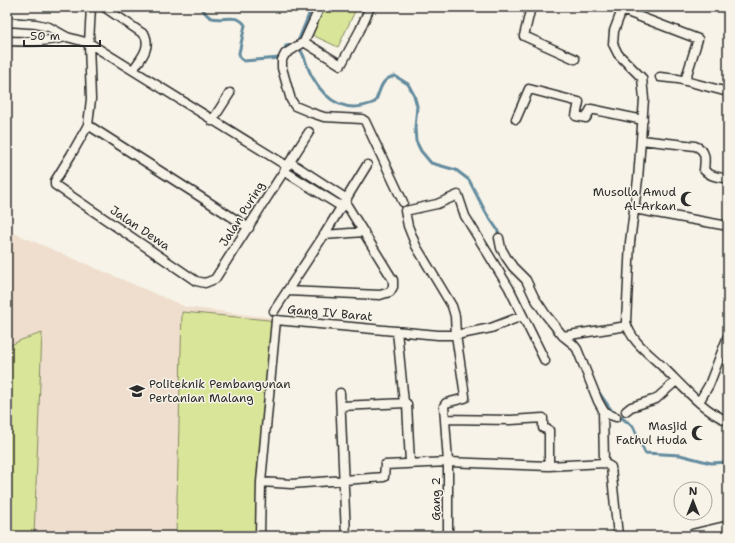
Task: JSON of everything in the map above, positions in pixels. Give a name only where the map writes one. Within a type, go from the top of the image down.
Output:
[{"type":"main road","points":[[694,536],[728,528]]},
{"type":"street","points":[[91,7],[89,43],[91,99],[88,125],[249,228]]},
{"type":"street","points":[[104,7],[145,35],[147,39],[147,48],[133,70]]},
{"type":"street","points":[[320,7],[304,42],[286,54],[282,60],[282,68],[291,100],[295,106],[312,114],[362,119],[365,121],[403,202]]},
{"type":"street","points":[[304,42],[341,65],[360,30],[370,7]]},
{"type":"street","points":[[531,7],[524,36],[575,59]]},
{"type":"street","points":[[685,81],[698,39],[622,9],[614,31],[613,44],[618,54],[642,78],[644,99],[644,120],[628,273],[625,315],[627,326],[638,344],[699,402],[726,420],[728,411]]},
{"type":"street","points":[[7,22],[36,24],[49,27],[67,36],[89,43],[344,202],[393,280],[393,286],[390,292],[380,295],[288,291]]},
{"type":"street","points":[[7,41],[42,42],[67,36]]},
{"type":"street","points":[[660,77],[685,81],[728,92]]},
{"type":"street","points":[[516,119],[529,89],[579,102],[576,116],[586,118],[591,110],[644,120]]},
{"type":"street","points":[[212,121],[230,93]]},
{"type":"street","name":"Jalan Dewa","points":[[88,125],[55,183],[56,186],[196,281],[205,283],[215,280]]},
{"type":"street","name":"Jalan Puring","points":[[215,280],[309,132]]},
{"type":"street","points":[[642,140],[695,146],[700,148],[705,155],[704,170],[707,173],[728,179]]},
{"type":"street","points":[[274,310],[324,235],[367,165]]},
{"type":"street","points":[[448,462],[444,404],[465,396],[456,335],[455,316],[452,306],[416,246],[408,226],[405,211],[437,204],[458,196],[465,216],[509,288],[545,361]]},
{"type":"street","points":[[634,209],[728,226]]},
{"type":"street","points":[[324,235],[364,232]]},
{"type":"street","points":[[499,238],[501,248],[506,257],[513,267],[526,280],[534,297],[546,315],[566,335],[577,349],[603,410],[616,417]]},
{"type":"street","name":"Gang IV Barat","points":[[260,536],[261,482],[276,320],[438,335],[456,335],[491,328],[522,316]]},
{"type":"street","points":[[566,335],[627,326]]},
{"type":"street","points":[[397,331],[404,403],[407,404],[410,463]]},
{"type":"street","points":[[699,402],[709,385],[728,336]]},
{"type":"street","points":[[626,411],[631,407],[656,399],[676,381]]},
{"type":"street","points":[[340,394],[346,536]]},
{"type":"street","points":[[341,406],[404,403]]},
{"type":"street","points":[[603,410],[604,463]]},
{"type":"street","points":[[445,419],[511,420],[543,418],[543,428],[549,430],[549,466]]},
{"type":"street","points":[[261,482],[291,484],[384,477],[385,465],[410,463],[448,462],[549,466],[604,463],[611,467],[618,536]]},
{"type":"street","name":"Gang 2","points":[[448,462],[448,536]]},
{"type":"shaded area","name":"Politeknik Pembangunan Pertanian Malang","points":[[7,230],[186,307],[274,318],[258,536],[7,536]]},
{"type":"green space","points":[[321,7],[357,7],[338,47],[310,34]]},
{"type":"green space","points":[[182,312],[269,320],[274,325],[258,536],[176,536]]},
{"type":"green space","points":[[42,333],[34,536],[7,536],[7,347],[21,340]]},
{"type":"waterway","points":[[201,7],[210,17],[217,19],[234,18],[242,21],[245,25],[239,53],[240,58],[244,61],[281,57]]},
{"type":"waterway","points":[[297,44],[312,7]]},
{"type":"waterway","points":[[283,52],[286,46],[297,44],[311,74],[319,87],[332,100],[339,104],[356,107],[375,102],[384,82],[390,77],[395,76],[408,84],[414,95],[417,106],[415,128],[416,141],[421,151],[431,163],[456,170],[469,180],[486,213],[497,229],[500,238]]},
{"type":"waterway","points":[[598,391],[612,411],[633,426],[645,453],[680,455],[711,463],[728,462]]},
{"type":"place","name":"Musolla Amud Al-Arkan","points":[[688,199]]},
{"type":"place","name":"Politeknik Pembangunan Pertanian Malang","points":[[137,391]]},
{"type":"place","name":"Masjid Fathul Huda","points":[[699,433]]}]
